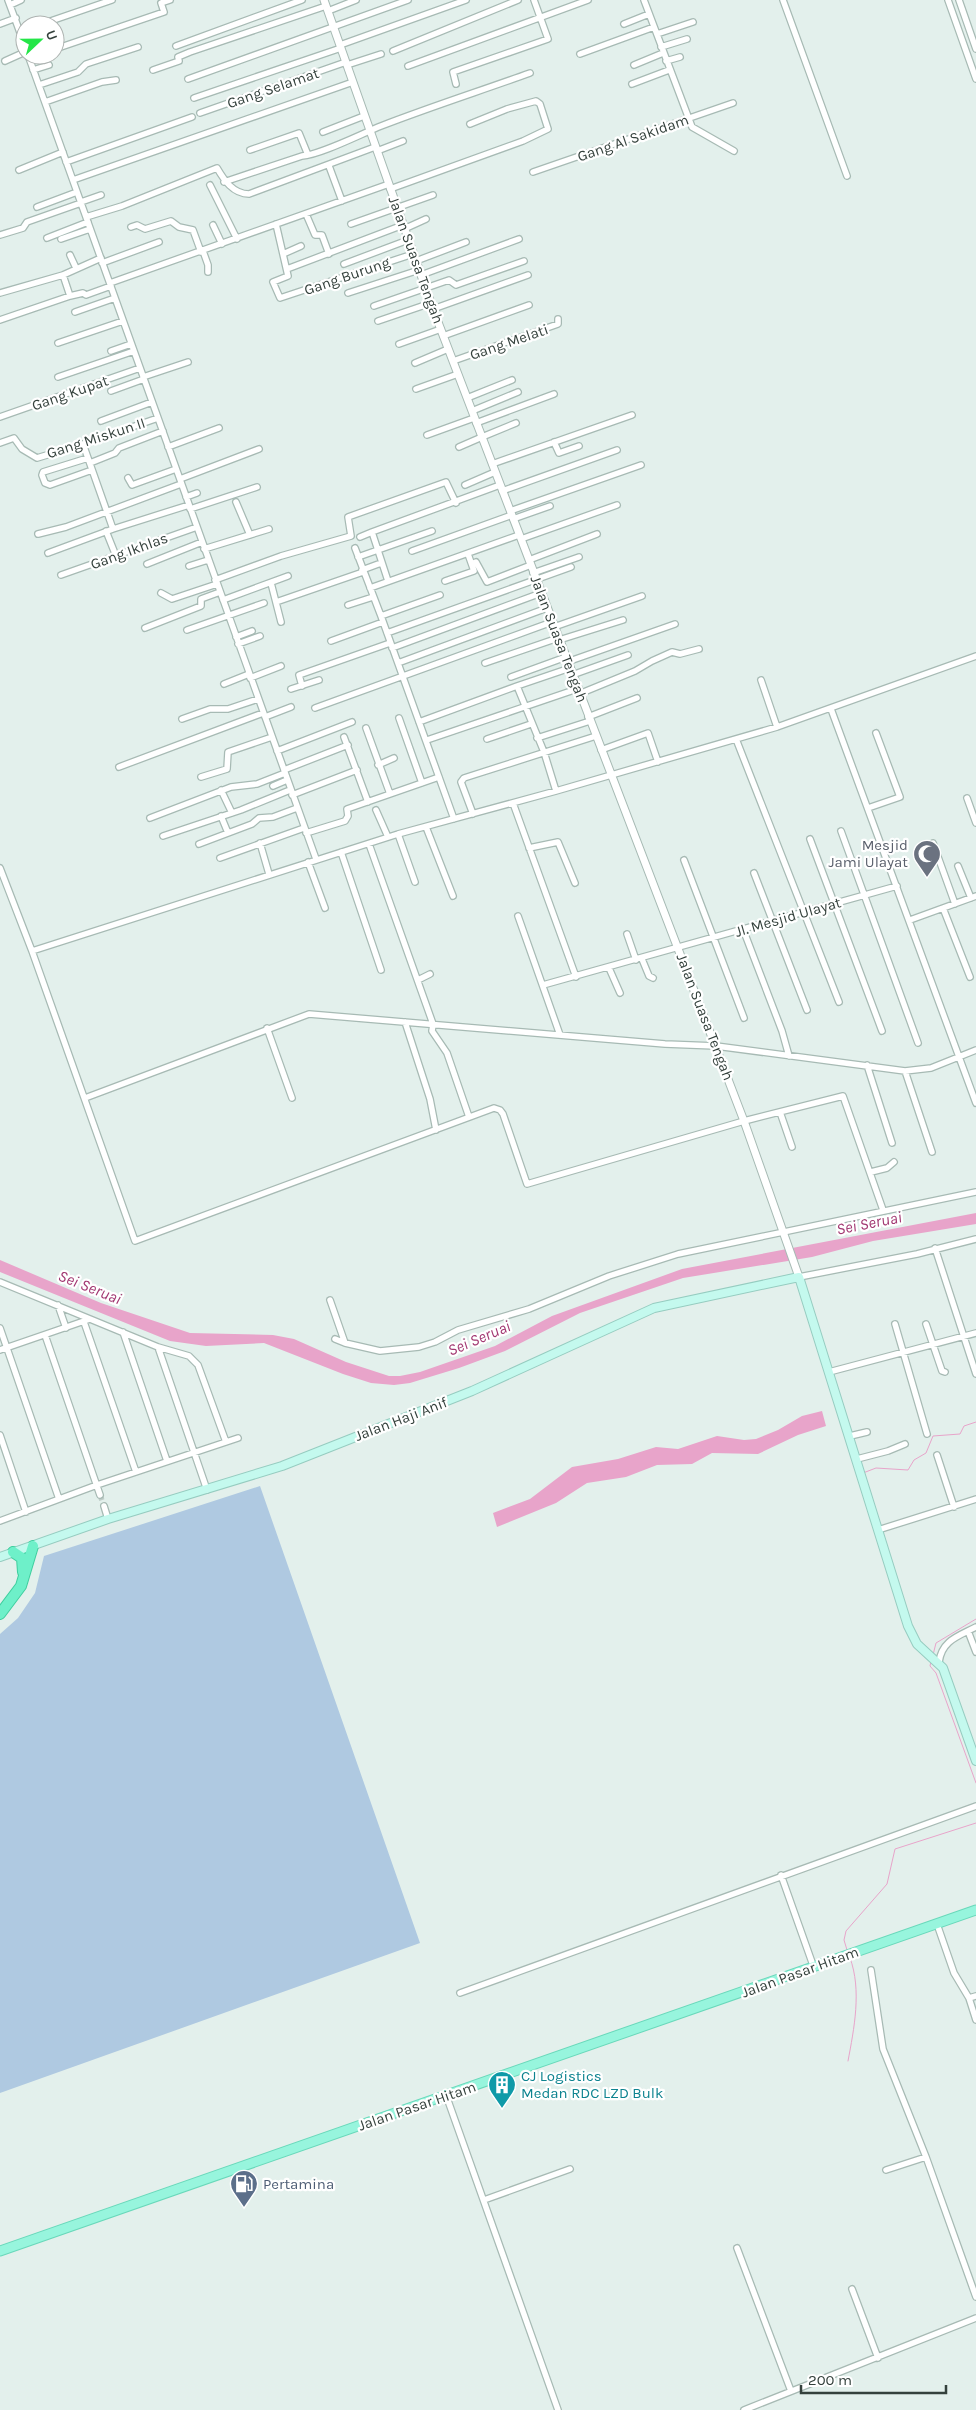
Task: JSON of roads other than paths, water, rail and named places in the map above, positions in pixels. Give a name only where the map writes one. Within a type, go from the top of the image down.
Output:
[{"type":"highway","points":[[0,1613],[21,1586],[33,1546]]},
{"type":"highway","points":[[0,1613],[14,1594],[24,1571],[22,1558],[13,1552]]},
{"type":"main road","points":[[799,1277],[912,1635],[917,1644],[928,1655],[938,1661],[976,1761]]},
{"type":"main road","name":"Jalan Haji Anif","points":[[0,1558],[108,1519],[282,1466],[440,1404],[654,1308],[799,1277]]},
{"type":"main road","name":"Jalan Pasar Hitam","points":[[0,2251],[976,1910]]},
{"type":"street","points":[[15,16],[9,2],[21,0]]},
{"type":"street","points":[[65,16],[112,0]]},
{"type":"street","points":[[65,46],[164,12],[161,3],[170,0]]},
{"type":"street","points":[[176,46],[302,0]]},
{"type":"street","points":[[153,70],[179,60],[178,57],[190,52],[326,6],[356,0]]},
{"type":"street","points":[[188,78],[334,28],[408,0]]},
{"type":"street","points":[[194,98],[466,0]]},
{"type":"street","points":[[496,0],[499,8]]},
{"type":"street","points":[[393,51],[518,0]]},
{"type":"street","points":[[456,84],[453,72],[548,39],[534,0]]},
{"type":"street","points":[[408,66],[588,0]]},
{"type":"street","points":[[644,0],[669,70],[694,129],[734,151]]},
{"type":"street","points":[[782,0],[847,176]]},
{"type":"street","points":[[948,0],[976,79]]},
{"type":"street","points":[[959,0],[976,49]]},
{"type":"street","name":"Jalan Suasa Tengah","points":[[326,6],[442,333],[610,775],[716,1046],[799,1277]]},
{"type":"street","points":[[624,24],[649,14]]},
{"type":"street","points":[[0,24],[15,18]]},
{"type":"street","points":[[657,34],[693,22]]},
{"type":"street","points":[[580,54],[654,27]]},
{"type":"street","points":[[634,65],[687,38]]},
{"type":"street","points":[[39,86],[78,72],[86,64],[138,47]]},
{"type":"street","name":"Gang Selamat","points":[[200,112],[380,54]]},
{"type":"street","points":[[5,61],[15,56]]},
{"type":"street","points":[[666,61],[680,57]]},
{"type":"street","points":[[32,65],[316,860]]},
{"type":"street","points":[[34,70],[49,65]]},
{"type":"street","points":[[632,84],[669,70]]},
{"type":"street","points":[[224,182],[314,154],[370,131],[530,73]]},
{"type":"street","points":[[45,102],[102,82],[116,80]]},
{"type":"street","points":[[73,180],[353,82]]},
{"type":"street","points":[[0,320],[70,296],[86,295],[110,284],[276,224],[523,141],[548,129],[540,104],[536,101],[507,109],[470,124]]},
{"type":"street","name":"Gang Al Sakidam","points":[[532,172],[732,103]]},
{"type":"street","points":[[323,132],[364,116]]},
{"type":"street","points":[[66,162],[192,117]]},
{"type":"street","points":[[250,150],[299,133],[308,155]]},
{"type":"street","points":[[47,238],[217,168],[224,182],[241,192],[249,194],[403,141]]},
{"type":"street","points":[[20,170],[63,152]]},
{"type":"street","points":[[329,166],[342,201]]},
{"type":"street","points":[[210,185],[237,239]]},
{"type":"street","points":[[37,207],[77,192]]},
{"type":"street","points":[[0,235],[23,228],[27,222],[101,195]]},
{"type":"street","points":[[351,224],[433,195]]},
{"type":"street","points":[[306,214],[315,235],[322,234],[329,254]]},
{"type":"street","points":[[276,224],[287,269],[426,219]]},
{"type":"street","points":[[131,227],[137,225],[145,229],[171,221],[179,227],[193,230],[208,265],[208,272]]},
{"type":"street","points":[[213,225],[222,244]]},
{"type":"street","points":[[61,239],[90,229]]},
{"type":"street","points":[[348,293],[420,273],[519,239]]},
{"type":"street","points":[[344,264],[408,240]]},
{"type":"street","points":[[0,294],[160,242]]},
{"type":"street","name":"Gang Burung","points":[[287,269],[288,276],[273,282],[280,298],[466,242]]},
{"type":"street","points":[[282,254],[301,246]]},
{"type":"street","points":[[70,255],[76,268]]},
{"type":"street","points":[[374,306],[425,287],[449,280],[456,285],[524,261]]},
{"type":"street","points":[[63,275],[70,296]]},
{"type":"street","points":[[378,321],[528,275]]},
{"type":"street","points":[[75,312],[115,298]]},
{"type":"street","points":[[399,344],[442,333],[529,305]]},
{"type":"street","name":"Gang Melati","points":[[453,362],[558,324],[558,319]]},
{"type":"street","points":[[58,343],[123,321]]},
{"type":"street","points":[[111,351],[132,344]]},
{"type":"street","points":[[415,363],[448,349]]},
{"type":"street","points":[[58,377],[134,351]]},
{"type":"street","points":[[111,391],[188,362]]},
{"type":"street","name":"Gang Kupat","points":[[0,417],[140,368]]},
{"type":"street","points":[[416,389],[458,374]]},
{"type":"street","points":[[467,398],[512,380]]},
{"type":"street","points":[[474,417],[518,392]]},
{"type":"street","points":[[427,435],[474,417],[554,394]]},
{"type":"street","points":[[101,421],[152,402]]},
{"type":"street","points":[[492,464],[632,416]]},
{"type":"street","name":"Gang Miskun II","points":[[0,443],[16,439],[22,449],[33,457],[84,444],[158,418]]},
{"type":"street","points":[[459,447],[516,423]]},
{"type":"street","points":[[168,447],[219,428]]},
{"type":"street","points":[[92,470],[50,484],[45,483],[42,475],[43,472],[116,452],[118,448],[163,431]]},
{"type":"street","points":[[554,442],[559,453],[579,446]]},
{"type":"street","points":[[84,444],[113,528]]},
{"type":"street","points":[[38,534],[66,527],[108,511],[259,449]]},
{"type":"street","points":[[360,537],[617,450]]},
{"type":"street","points":[[412,551],[641,465]]},
{"type":"street","points":[[128,478],[132,485],[176,469]]},
{"type":"street","points":[[465,485],[495,472]]},
{"type":"street","points":[[161,593],[172,599],[281,556],[351,536],[348,516],[446,482],[456,503]]},
{"type":"street","points":[[48,553],[113,528],[257,487]]},
{"type":"street","points":[[186,497],[198,493]]},
{"type":"street","points":[[236,502],[250,535]]},
{"type":"street","points":[[370,588],[617,504]]},
{"type":"street","points":[[512,515],[550,506]]},
{"type":"street","name":"Gang Ikhlas","points":[[61,575],[197,527]]},
{"type":"street","points":[[204,549],[269,529]]},
{"type":"street","points":[[106,531],[116,556]]},
{"type":"street","points":[[358,557],[432,531]]},
{"type":"street","points":[[372,532],[388,581]]},
{"type":"street","points":[[387,633],[532,570],[597,534]]},
{"type":"street","points":[[147,564],[202,542]]},
{"type":"street","points":[[354,548],[427,740],[454,819]]},
{"type":"street","points":[[445,581],[474,571],[468,554]]},
{"type":"street","points":[[472,564],[476,562],[487,582],[579,557]]},
{"type":"street","points":[[189,566],[208,560]]},
{"type":"street","points":[[276,602],[381,563]]},
{"type":"street","points":[[532,570],[571,568]]},
{"type":"street","points":[[222,600],[288,576]]},
{"type":"street","points":[[270,583],[281,622]]},
{"type":"street","points":[[145,628],[201,606],[201,599],[220,592]]},
{"type":"street","points":[[302,686],[299,675],[541,593]]},
{"type":"street","points":[[331,641],[440,595]]},
{"type":"street","points":[[315,708],[553,624],[642,596]]},
{"type":"street","points":[[348,605],[374,597]]},
{"type":"street","points":[[187,630],[264,603]]},
{"type":"street","points":[[398,663],[547,608]]},
{"type":"street","points":[[485,663],[624,620]]},
{"type":"street","points":[[420,722],[676,624]]},
{"type":"street","points":[[236,637],[252,631]]},
{"type":"street","points":[[238,644],[260,636]]},
{"type":"street","points":[[427,740],[635,671],[672,652],[682,654],[699,649]]},
{"type":"street","points":[[511,677],[628,655]]},
{"type":"street","points":[[32,951],[388,837],[777,727],[976,656]]},
{"type":"street","points":[[224,684],[281,666]]},
{"type":"street","points":[[291,689],[319,680]]},
{"type":"street","points":[[761,680],[777,727]]},
{"type":"street","points":[[517,686],[544,752],[556,791]]},
{"type":"street","points":[[182,719],[210,709],[228,709],[258,698]]},
{"type":"street","points":[[537,738],[589,719],[637,698]]},
{"type":"street","points":[[119,767],[291,707]]},
{"type":"street","points":[[831,709],[976,1103]]},
{"type":"street","points":[[399,718],[422,783]]},
{"type":"street","points":[[277,751],[352,722]]},
{"type":"street","points":[[487,739],[531,724]]},
{"type":"street","points":[[366,728],[390,794]]},
{"type":"street","points":[[601,750],[646,733],[658,760]]},
{"type":"street","points":[[868,808],[900,797],[876,733]]},
{"type":"street","points":[[473,814],[462,779],[596,736]]},
{"type":"street","points":[[201,777],[228,769],[228,752],[272,737]]},
{"type":"street","points":[[344,737],[368,802]]},
{"type":"street","points":[[736,739],[839,1002]]},
{"type":"street","points":[[150,818],[221,790],[257,784],[348,745]]},
{"type":"street","points":[[378,765],[394,758]]},
{"type":"street","points":[[163,836],[357,770]]},
{"type":"street","points":[[220,858],[305,830],[345,821],[348,816],[347,809],[439,777]]},
{"type":"street","points":[[273,786],[287,780]]},
{"type":"street","points":[[221,790],[232,813]]},
{"type":"street","points":[[967,798],[976,823]]},
{"type":"street","points":[[513,803],[576,977]]},
{"type":"street","points":[[199,844],[252,824],[259,818],[273,817],[297,808]]},
{"type":"street","points":[[376,810],[388,837]]},
{"type":"street","points":[[221,816],[228,833]]},
{"type":"street","points":[[426,827],[453,896]]},
{"type":"street","points":[[841,831],[918,1043]]},
{"type":"street","points":[[398,834],[415,882]]},
{"type":"street","points":[[810,839],[882,1031]]},
{"type":"street","points":[[529,848],[558,842],[575,884]]},
{"type":"street","points":[[933,843],[954,904]]},
{"type":"street","points":[[260,844],[269,874]]},
{"type":"street","points":[[368,844],[418,980],[433,1024],[432,1031],[447,1053],[469,1117]]},
{"type":"street","points":[[341,852],[381,970]]},
{"type":"street","points":[[684,860],[744,1018]]},
{"type":"street","points":[[308,862],[325,908]]},
{"type":"street","points":[[910,920],[975,897],[958,866]]},
{"type":"street","points":[[0,868],[32,951],[135,1241],[494,1108],[502,1112],[527,1184],[744,1121],[843,1096],[883,1210]]},
{"type":"street","points":[[754,873],[807,1010]]},
{"type":"street","name":"Jl. Mesjid Ulayat","points":[[543,984],[639,960],[897,886]]},
{"type":"street","points":[[943,908],[970,977]]},
{"type":"street","points":[[518,916],[560,1034]]},
{"type":"street","points":[[743,929],[789,1052]]},
{"type":"street","points":[[627,934],[639,960],[652,978]]},
{"type":"street","points":[[609,968],[620,993]]},
{"type":"street","points":[[418,980],[430,974]]},
{"type":"street","points":[[85,1098],[267,1028],[310,1014],[789,1052],[905,1071],[931,1068],[976,1050]]},
{"type":"street","points":[[405,1022],[430,1099],[436,1130]]},
{"type":"street","points":[[267,1028],[292,1098]]},
{"type":"street","points":[[867,1065],[892,1142]]},
{"type":"street","points":[[905,1071],[932,1152]]},
{"type":"street","points":[[780,1112],[792,1147]]},
{"type":"street","points":[[871,1172],[887,1168],[894,1162]]},
{"type":"street","points":[[335,1339],[345,1343],[380,1350],[419,1347],[435,1342],[458,1330],[529,1309],[609,1276],[653,1261],[784,1231],[976,1192]]},
{"type":"street","points":[[799,1277],[976,1239]]},
{"type":"street","points":[[935,1248],[976,1374]]},
{"type":"street","points":[[0,1282],[58,1305],[87,1321],[123,1332],[195,1360],[226,1442]]},
{"type":"street","points":[[330,1300],[345,1343]]},
{"type":"street","points":[[58,1305],[66,1328]]},
{"type":"street","points":[[0,1350],[87,1321]]},
{"type":"street","points":[[87,1321],[136,1472]]},
{"type":"street","points":[[895,1324],[927,1434]]},
{"type":"street","points":[[926,1324],[942,1371],[945,1372]]},
{"type":"street","points":[[0,1328],[59,1499]]},
{"type":"street","points":[[123,1332],[167,1461]]},
{"type":"street","points":[[830,1372],[932,1343],[976,1333]]},
{"type":"street","points":[[45,1336],[100,1495]]},
{"type":"street","points":[[158,1347],[207,1490]]},
{"type":"street","points":[[850,1436],[867,1432]]},
{"type":"street","points":[[0,1435],[26,1512]]},
{"type":"street","points":[[0,1521],[97,1485],[238,1438]]},
{"type":"street","points":[[857,1459],[888,1451],[905,1444]]},
{"type":"street","points":[[937,1456],[954,1507]]},
{"type":"street","points":[[878,1530],[976,1499]]},
{"type":"street","points":[[104,1506],[108,1519]]},
{"type":"street","points":[[938,1661],[941,1650],[946,1644],[953,1638],[976,1628]]},
{"type":"street","points":[[968,1631],[976,1652]]},
{"type":"street","points":[[460,1993],[781,1875],[976,1806]]},
{"type":"street","points":[[781,1875],[814,1968]]},
{"type":"street","points":[[937,1924],[954,1973],[969,1998],[976,2020]]},
{"type":"street","points":[[871,1970],[881,2043],[926,2157],[976,2297]]},
{"type":"street","points":[[969,1998],[976,1996]]},
{"type":"street","points":[[446,2096],[558,2410]]},
{"type":"street","points":[[886,2170],[926,2157]]},
{"type":"street","points":[[484,2200],[570,2169]]},
{"type":"street","points":[[737,2248],[791,2391]]},
{"type":"street","points":[[852,2289],[878,2358]]},
{"type":"street","points":[[744,2410],[976,2318]]},
{"type":"waterway","points":[[863,1473],[876,1468],[908,1470],[914,1460],[926,1453],[933,1436],[960,1434],[964,1426],[976,1422]]},
{"type":"waterway","points":[[933,1655],[936,1643],[976,1619]]},
{"type":"waterway","points":[[931,1661],[930,1666],[936,1673],[976,1783]]},
{"type":"waterway","points":[[847,1950],[844,1940],[846,1931],[887,1884],[895,1849],[976,1823]]},
{"type":"waterway","points":[[848,2061],[856,2010],[856,1983],[850,1958]]},
{"type":"tunnel","points":[[100,1495],[104,1506]]},
{"type":"place","name":"Mesjid Jami Ulayat","points":[[927,878]]},
{"type":"place","name":"CJ Logistics Medan RDC LZD Bulk","points":[[502,2109]]},
{"type":"place","name":"Pertamina","points":[[244,2208]]},
{"type":"water label","name":"Sei Seruai","points":[[869,1223]]},
{"type":"water label","name":"Sei Seruai","points":[[90,1287]]},
{"type":"water label","name":"Sei Seruai","points":[[479,1338]]}]
